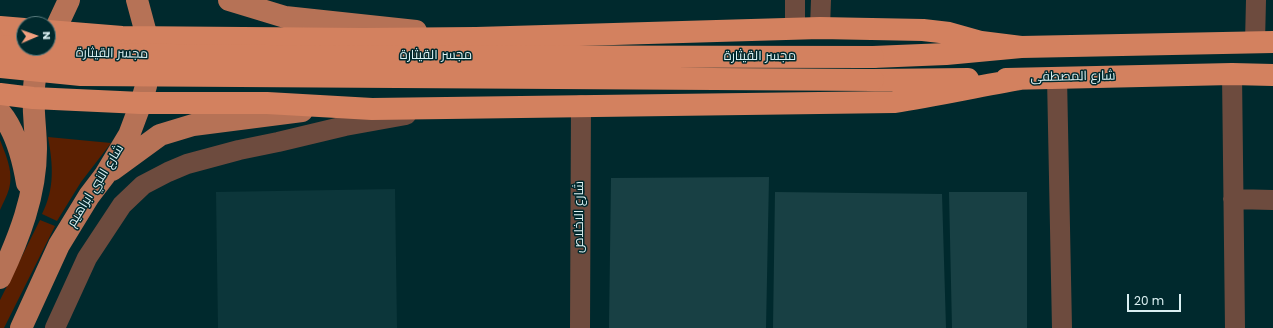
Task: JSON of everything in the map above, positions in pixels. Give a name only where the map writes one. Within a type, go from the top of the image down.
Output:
[{"type":"highway","points":[[0,27],[16,28]]},
{"type":"highway","points":[[56,39],[122,37],[364,39],[476,38],[820,28],[923,30],[942,32],[981,42],[1021,48],[1264,42]]},
{"type":"highway","points":[[267,103],[255,98],[247,91],[244,81],[244,70],[248,49],[256,42],[268,38]]},
{"type":"highway","name":"مجسر القيثارة","points":[[0,46],[82,54],[266,56],[873,57],[946,54],[1021,48]]},
{"type":"highway","name":"مجسر القيثارة","points":[[0,67],[81,75],[873,80]]},
{"type":"highway","name":"شارع المصطفى","points":[[873,80],[1232,74],[1273,75]]},
{"type":"highway","points":[[0,108],[33,98],[142,103],[267,103],[372,109],[894,102],[934,96],[1021,78]]},
{"type":"main road","points":[[56,26],[69,0]]},
{"type":"main road","name":"شارع النبي ابراهيم","points":[[21,328],[59,245],[89,196],[105,175],[129,135],[142,103],[146,86],[148,66],[147,37],[137,0]]},
{"type":"main road","points":[[229,0],[286,16],[476,38]]},
{"type":"main road","points":[[0,278],[15,247],[33,190],[36,150],[33,98],[36,77],[43,56]]},
{"type":"main road","points":[[105,175],[160,135],[166,133],[193,125],[331,107]]},
{"type":"main road","points":[[0,108],[12,131],[24,164],[30,201]]},
{"type":"street","points":[[795,0],[795,28]]},
{"type":"street","points":[[820,28],[821,0]]},
{"type":"street","points":[[1256,0],[1264,42]]},
{"type":"street","points":[[1232,74],[1235,328]]},
{"type":"street","points":[[1057,77],[1062,328]]},
{"type":"street","name":"شارع الاخلاص","points":[[580,328],[581,105]]},
{"type":"street","points":[[55,328],[87,258],[122,205],[144,186],[168,172],[187,164],[239,150],[345,126],[453,107]]},
{"type":"street","points":[[1233,199],[1273,200]]},
{"type":"shaded area","points":[[48,137],[111,143],[81,182],[57,221],[42,214],[49,195],[52,176]]},
{"type":"shaded area","points":[[0,140],[9,164],[11,177],[9,189],[0,210]]},
{"type":"shaded area","points":[[395,189],[397,328],[218,328],[216,192]]},
{"type":"shaded area","points":[[40,220],[55,226],[4,328],[0,328],[0,300]]},
{"type":"building","points":[[769,177],[766,328],[609,328],[611,178]]},
{"type":"building","points":[[775,192],[942,194],[946,328],[773,328]]},
{"type":"building","points":[[949,192],[1027,192],[1027,328],[952,328]]}]
